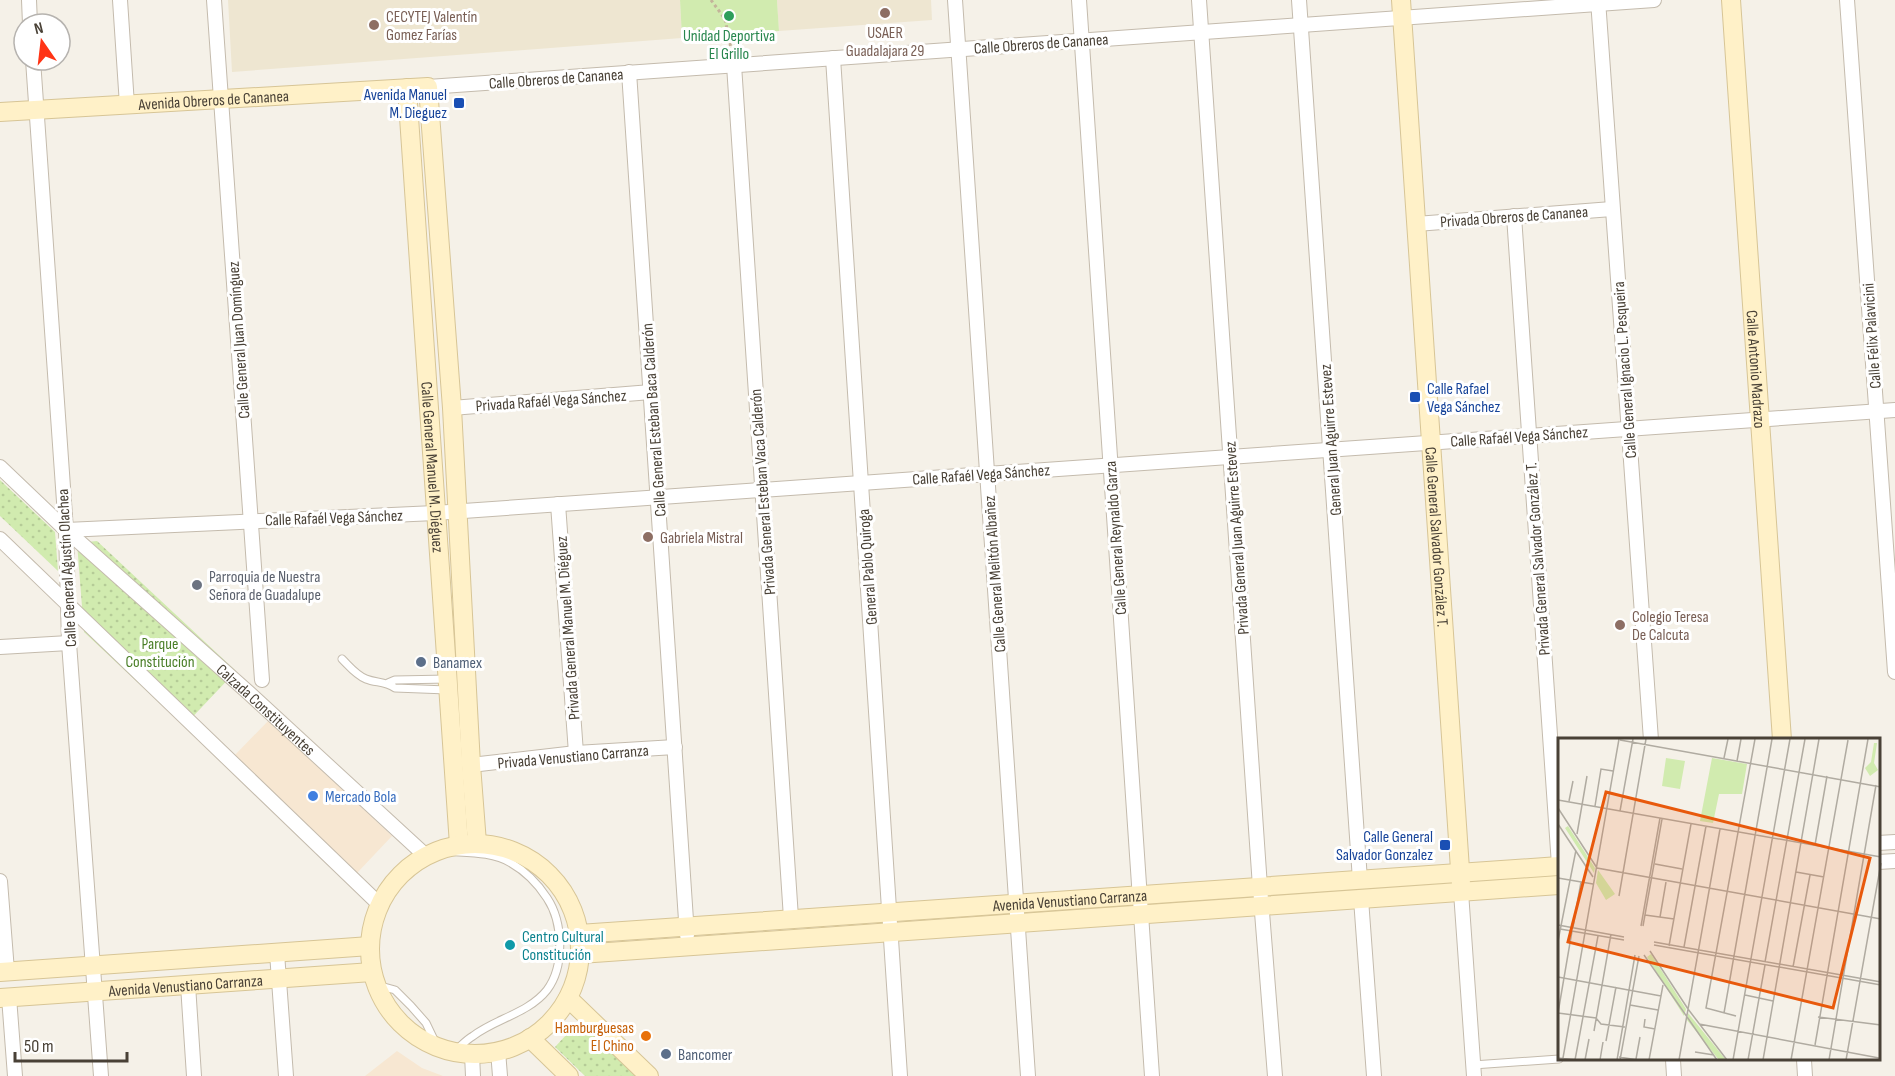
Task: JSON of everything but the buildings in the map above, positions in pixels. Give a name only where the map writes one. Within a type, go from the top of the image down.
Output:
[{"type":"street","points":[[120,0],[127,105]]},
{"type":"street","name":"Calle General Juan Domínguez","points":[[214,0],[262,680]]},
{"type":"street","name":"Calle General Melitón Albañez","points":[[955,0],[1028,1076]]},
{"type":"street","name":"Calle General Reynaldo Garza","points":[[1078,0],[1152,1076]]},
{"type":"street","name":"Privada General Juan Aguirre Estevez","points":[[1199,0],[1275,1076]]},
{"type":"street","name":"General Juan Aguirre Estevez","points":[[1299,0],[1360,880]]},
{"type":"street","name":"Calle Obreros de Cananea","points":[[428,87],[1301,25],[1401,9],[1654,0]]},
{"type":"street","name":"Calle Antonio Madrazo","points":[[1731,0],[1782,738]]},
{"type":"street","name":"Calle Félix Palavicini","points":[[1847,0],[1895,672]]},
{"type":"street","name":"Calle General Ignacio L. Pesqueira","points":[[1598,2],[1651,738]]},
{"type":"street","name":"Calle General Salvador González T.","points":[[1401,9],[1473,1071]]},
{"type":"street","name":"General Pablo Quiroga","points":[[833,58],[900,1076]]},
{"type":"street","name":"Privada General Esteban Vaca Calderón","points":[[734,65],[791,918]]},
{"type":"street","name":"Calle General Agustín Olachea","points":[[34,72],[66,530],[69,643],[101,1076]]},
{"type":"street","name":"Calle General Esteban Baca Calderón","points":[[629,72],[688,946]]},
{"type":"street","name":"Avenida Obreros de Cananea","points":[[0,112],[428,87]]},
{"type":"street","name":"Calle General Manuel M. Diéguez","points":[[428,87],[452,408],[471,765],[451,849]]},
{"type":"street","name":"Calle General Manuel M. Diéguez","points":[[407,88],[448,685],[451,849]]},
{"type":"street","name":"Privada Obreros de Cananea","points":[[1416,224],[1612,209]]},
{"type":"street","name":"Privada General Salvador González T.","points":[[1514,216],[1558,852]]},
{"type":"street","name":"Privada Rafaél Vega Sánchez","points":[[452,408],[651,392]]},
{"type":"street","name":"Calle Rafaél Vega Sánchez","points":[[66,530],[435,513],[1895,410]]},
{"type":"street","name":"Calzada Constituyentes","points":[[0,467],[66,530],[250,694],[451,849]]},
{"type":"street","name":"Privada General Manuel M. Diéguez","points":[[558,504],[576,753]]},
{"type":"street","points":[[0,539],[380,905]]},
{"type":"street","points":[[0,647],[69,643]]},
{"type":"street","name":"Privada Venustiano Carranza","points":[[471,765],[576,753],[675,747]]},
{"type":"street","points":[[1880,843],[1895,842]]},
{"type":"street","points":[[497,845],[539,865],[558,884],[572,908],[579,934],[580,954],[576,982],[558,1014],[530,1038],[498,1051],[463,1052],[437,1046],[419,1038],[398,1020],[382,998],[374,979],[370,946],[372,924],[380,905],[399,877],[451,849],[497,845]]},
{"type":"street","points":[[1880,862],[1895,861]]},
{"type":"street","name":"Avenida Venustiano Carranza","points":[[579,934],[1558,866]]},
{"type":"street","points":[[0,881],[4,971]]},
{"type":"street","name":"Avenida Venustiano Carranza","points":[[580,954],[1558,885]]},
{"type":"street","points":[[1361,899],[1374,1076]]},
{"type":"street","name":"Avenida Venustiano Carranza","points":[[4,971],[370,946]]},
{"type":"street","points":[[277,953],[286,1076]]},
{"type":"street","name":"Avenida Venustiano Carranza","points":[[5,998],[279,979],[374,979]]},
{"type":"street","points":[[188,985],[194,1076]]},
{"type":"street","points":[[5,998],[15,1076]]},
{"type":"street","points":[[568,998],[649,1076]]},
{"type":"street","points":[[530,1038],[569,1076]]},
{"type":"street","points":[[498,1051],[500,1076]]},
{"type":"street","points":[[463,1052],[473,1076]]},
{"type":"street","points":[[1673,1061],[1674,1076]]},
{"type":"street","points":[[1804,1061],[1805,1076]]},
{"type":"lane","points":[[342,659],[357,674],[368,680],[388,683],[395,680],[448,685],[467,684]]},
{"type":"lane","points":[[448,685],[467,684]]},
{"type":"lane","points":[[451,849],[509,861],[524,872],[548,899],[555,916],[560,946],[555,977],[546,991],[534,1002],[473,1036],[463,1052]]},
{"type":"lane","points":[[1473,1071],[1558,1059]]},
{"type":"path","points":[[711,0],[725,19],[734,65]]},
{"type":"shaded area","name":"CECYTEJ Valentín Gomez Farías","points":[[228,0],[680,0],[682,38],[232,72]]},
{"type":"shaded area","points":[[777,0],[931,0],[932,20],[779,31]]},
{"type":"shaded area","name":"Mercado Bola","points":[[269,720],[392,836],[357,873],[233,757]]},
{"type":"shaded area","points":[[397,1051],[422,1068],[443,1076],[365,1076]]},
{"type":"green space","name":"Unidad Deportiva El Grillo","points":[[680,0],[777,0],[779,31],[682,38]]},
{"type":"green space","points":[[0,480],[55,532],[58,571],[0,516]]},
{"type":"green space","name":"Parque Constitución","points":[[97,541],[236,671],[184,726],[84,632],[77,543]]},
{"type":"green space","points":[[579,1021],[637,1076],[585,1076],[555,1047]]},
{"type":"place","name":"USAER Guadalajara 29","points":[[885,13]]},
{"type":"place","name":"Unidad Deportiva El Grillo","points":[[729,16]]},
{"type":"place","name":"CECYTEJ Valentín Gomez Farías","points":[[374,25]]},
{"type":"place","name":"Avenida Manuel M. Dieguez","points":[[459,103]]},
{"type":"place","name":"Calle Rafael Vega Sánchez","points":[[1415,397]]},
{"type":"place","name":"Gabriela Mistral","points":[[648,537]]},
{"type":"place","name":"Parroquia de Nuestra Señora de Guadalupe","points":[[197,585]]},
{"type":"place","name":"Colegio Teresa De Calcuta","points":[[1620,625]]},
{"type":"place","name":"Banamex","points":[[421,662]]},
{"type":"place","name":"Mercado Bola","points":[[313,796]]},
{"type":"place","name":"Calle General Salvador Gonzalez","points":[[1445,845]]},
{"type":"place","name":"Centro Cultural Constitución","points":[[510,945]]},
{"type":"place","name":"Hamburguesas El Chino","points":[[646,1036]]},
{"type":"place","name":"Bancomer","points":[[666,1054]]}]
